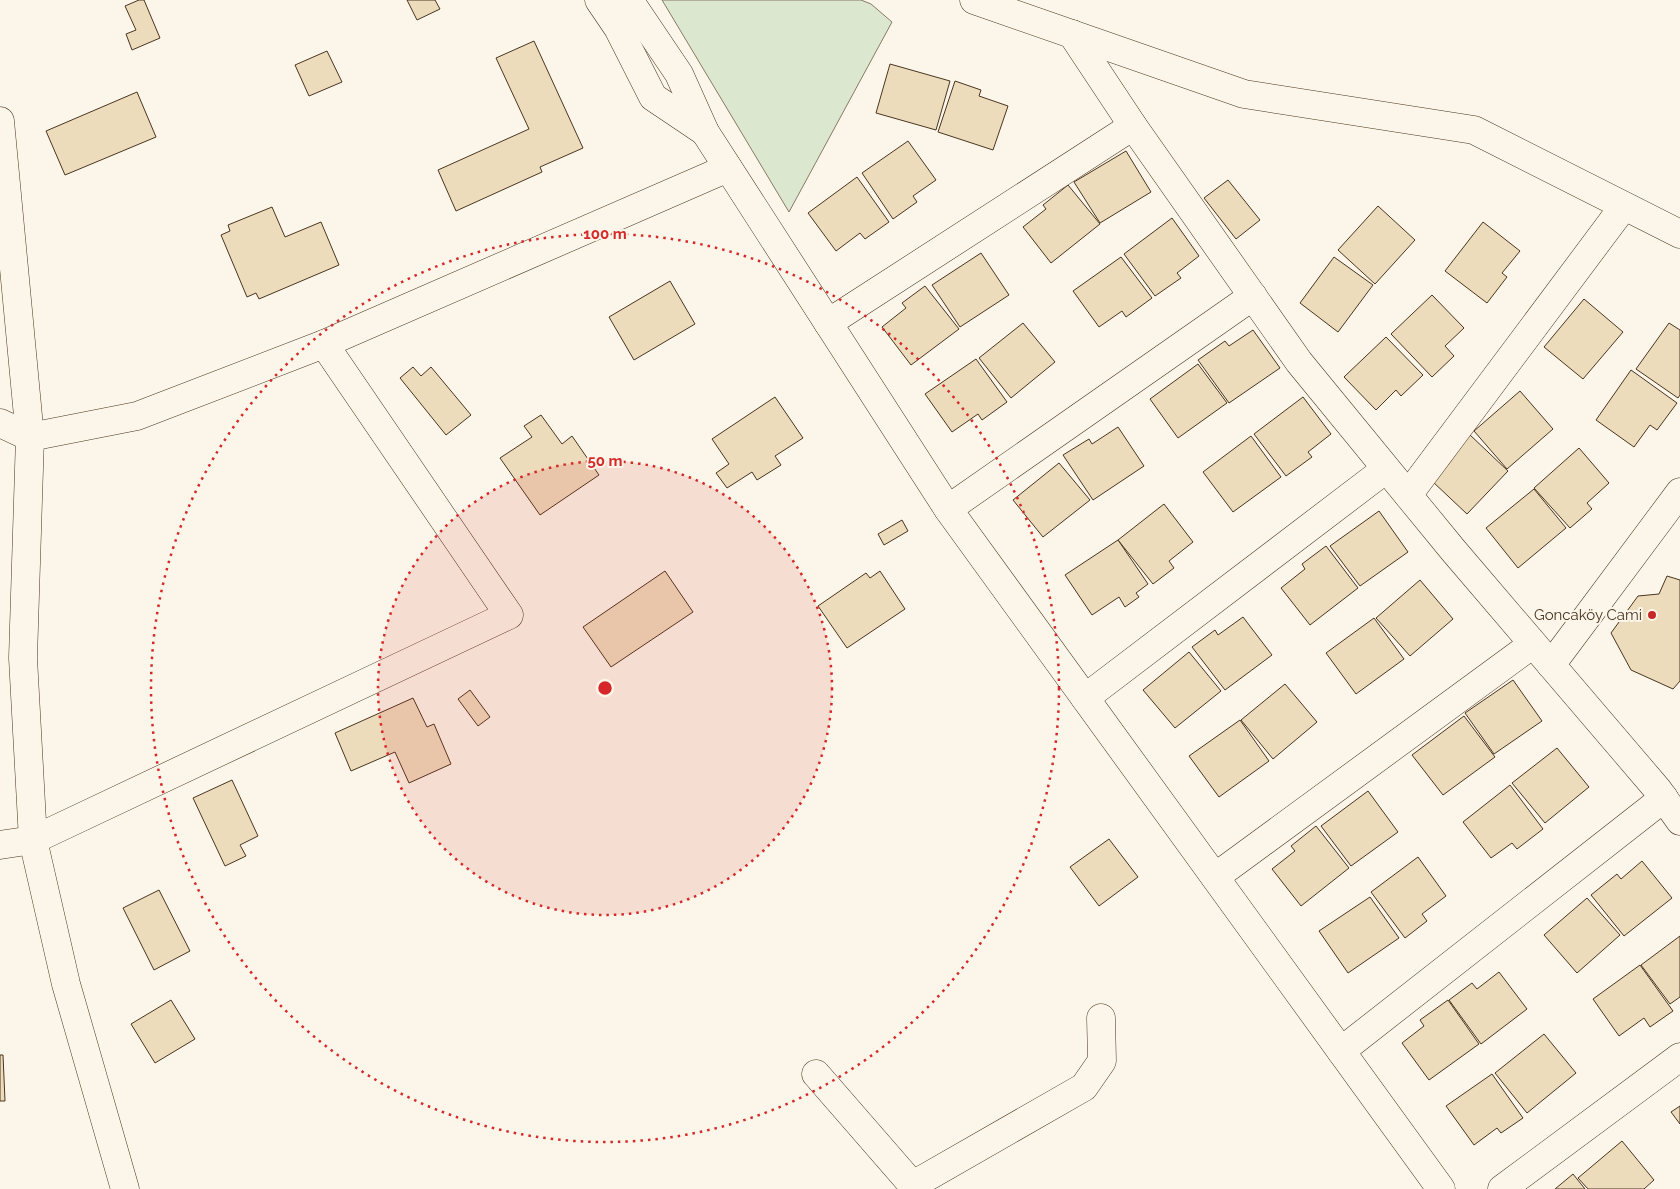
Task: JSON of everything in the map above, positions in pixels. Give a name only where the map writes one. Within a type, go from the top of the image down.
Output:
[{"type":"street","points":[[599,0],[618,28],[653,97],[704,132]]},
{"type":"street","points":[[629,0],[679,74],[704,132],[948,509],[1441,1189]]},
{"type":"street","points":[[974,0],[1244,94],[1474,130],[1680,234]]},
{"type":"street","points":[[1072,34],[1133,126],[1299,362],[1408,495],[1664,798],[1680,821]]},
{"type":"street","points":[[0,121],[30,437],[24,658],[33,840],[66,984],[126,1189]]},
{"type":"street","points":[[828,323],[1133,126]]},
{"type":"street","points":[[0,423],[30,437],[137,416],[324,344],[728,168]]},
{"type":"street","points":[[1408,495],[1624,206]]},
{"type":"street","points":[[948,509],[1253,296]]},
{"type":"street","points":[[0,845],[33,840],[509,615],[324,344]]},
{"type":"street","points":[[1085,698],[1386,468]]},
{"type":"street","points":[[1551,665],[1680,492]]},
{"type":"street","points":[[1216,877],[1533,644]]},
{"type":"street","points":[[1341,1051],[1664,798]]},
{"type":"street","points":[[816,1074],[914,1187],[1084,1087],[1102,1061],[1101,1018]]},
{"type":"street","points":[[1502,1189],[1680,1057]]},
{"type":"green space","points":[[662,0],[861,0],[871,4],[892,22],[789,212]]},
{"type":"building","points":[[139,0],[144,0],[160,38],[132,50],[126,34],[136,30],[125,6]]},
{"type":"building","points":[[407,0],[435,0],[440,9],[417,20]]},
{"type":"building","points":[[534,41],[583,148],[540,167],[542,172],[456,211],[438,170],[529,129],[496,58]]},
{"type":"building","points":[[327,51],[342,82],[309,96],[295,65]]},
{"type":"building","points":[[890,64],[950,81],[936,130],[876,113]]},
{"type":"building","points":[[955,81],[981,90],[979,96],[1008,106],[993,150],[938,132]]},
{"type":"building","points":[[137,92],[156,137],[65,175],[46,131]]},
{"type":"building","points":[[908,141],[936,180],[913,196],[917,202],[893,219],[862,173]]},
{"type":"building","points":[[1126,151],[1151,192],[1100,223],[1074,182]]},
{"type":"building","points":[[857,177],[889,222],[865,239],[860,233],[836,251],[808,213]]},
{"type":"building","points":[[1228,180],[1260,220],[1236,239],[1204,198]]},
{"type":"building","points":[[1068,185],[1100,224],[1051,263],[1023,227],[1046,209],[1043,205]]},
{"type":"building","points":[[1378,206],[1415,240],[1375,284],[1338,250]]},
{"type":"building","points":[[272,207],[285,237],[321,222],[339,265],[259,299],[256,293],[247,297],[221,235],[230,231],[228,225]]},
{"type":"building","points":[[1172,218],[1199,256],[1177,273],[1181,278],[1155,296],[1124,254]]},
{"type":"building","points":[[1483,222],[1520,251],[1502,273],[1507,277],[1487,303],[1445,271]]},
{"type":"building","points":[[981,253],[1009,295],[960,327],[932,285]]},
{"type":"building","points":[[1121,257],[1152,298],[1126,317],[1122,311],[1099,327],[1073,291]]},
{"type":"building","points":[[1334,257],[1373,285],[1338,332],[1300,303]]},
{"type":"building","points":[[670,281],[695,324],[634,360],[609,317]]},
{"type":"building","points":[[925,286],[959,329],[911,365],[882,327],[906,308],[902,303]]},
{"type":"building","points":[[1432,295],[1464,328],[1445,346],[1454,356],[1432,377],[1391,334]]},
{"type":"building","points":[[1584,299],[1623,332],[1583,379],[1544,347]]},
{"type":"building","points":[[1023,323],[1055,362],[1011,398],[979,358]]},
{"type":"building","points":[[1669,323],[1680,330],[1680,395],[1678,398],[1636,369]]},
{"type":"building","points":[[1253,330],[1280,368],[1229,403],[1198,360],[1225,341],[1229,346]]},
{"type":"building","points":[[1386,337],[1423,375],[1401,396],[1396,390],[1376,410],[1344,377]]},
{"type":"building","points":[[976,359],[1007,402],[982,420],[978,414],[952,432],[925,394]]},
{"type":"building","points":[[1198,364],[1227,403],[1178,438],[1150,399]]},
{"type":"building","points":[[413,367],[421,376],[431,367],[471,415],[446,435],[400,378]]},
{"type":"building","points":[[1631,370],[1677,403],[1657,430],[1650,425],[1634,447],[1596,420]]},
{"type":"building","points":[[1520,391],[1553,429],[1507,469],[1474,431]]},
{"type":"building","points":[[775,397],[803,438],[775,456],[781,465],[757,480],[752,472],[727,488],[716,473],[729,464],[712,439]]},
{"type":"building","points":[[1303,397],[1331,434],[1308,452],[1312,457],[1286,476],[1254,434]]},
{"type":"building","points":[[541,415],[562,444],[572,436],[599,475],[540,515],[500,458],[532,437],[524,426]]},
{"type":"building","points":[[1118,427],[1144,466],[1093,500],[1063,455],[1089,439],[1092,444]]},
{"type":"building","points":[[1469,434],[1508,471],[1467,514],[1432,481],[1452,460],[1448,456]]},
{"type":"building","points":[[1251,436],[1281,477],[1233,512],[1203,472]]},
{"type":"building","points":[[1579,448],[1609,483],[1587,503],[1592,509],[1570,528],[1534,488]]},
{"type":"building","points":[[1059,463],[1090,500],[1043,537],[1013,500]]},
{"type":"building","points":[[1534,489],[1566,528],[1518,568],[1486,528]]},
{"type":"building","points":[[1164,504],[1193,542],[1169,561],[1174,568],[1153,584],[1118,540]]},
{"type":"building","points":[[1379,511],[1408,552],[1360,586],[1330,546]]},
{"type":"building","points":[[902,520],[908,531],[884,545],[878,534]]},
{"type":"building","points":[[1118,540],[1148,584],[1136,593],[1139,597],[1125,607],[1119,597],[1092,615],[1065,575]]},
{"type":"building","points":[[1326,546],[1358,588],[1310,625],[1281,588],[1305,569],[1302,564]]},
{"type":"building","points":[[665,571],[693,612],[611,667],[583,627]]},
{"type":"building","points":[[880,571],[905,609],[847,648],[818,606],[866,573],[870,578]]},
{"type":"building","name":"Goncaköy Cami","points":[[1667,576],[1680,580],[1680,681],[1673,689],[1631,670],[1611,633],[1638,596],[1659,594]]},
{"type":"building","points":[[1420,580],[1453,619],[1410,656],[1376,618]]},
{"type":"building","points":[[1243,617],[1272,655],[1225,690],[1192,647],[1215,630],[1218,635]]},
{"type":"building","points":[[1374,618],[1404,659],[1356,694],[1326,653]]},
{"type":"building","points":[[1189,652],[1221,691],[1175,728],[1143,690]]},
{"type":"building","points":[[1513,680],[1542,721],[1494,754],[1465,713]]},
{"type":"building","points":[[1285,684],[1317,722],[1273,759],[1241,720]]},
{"type":"building","points":[[470,690],[490,717],[478,726],[458,699]]},
{"type":"building","points":[[413,698],[427,727],[434,724],[451,764],[409,783],[395,752],[351,771],[335,733]]},
{"type":"building","points":[[1464,716],[1495,757],[1443,795],[1412,755]]},
{"type":"building","points":[[1240,720],[1269,761],[1219,797],[1189,756]]},
{"type":"building","points":[[1557,748],[1589,787],[1545,823],[1512,783]]},
{"type":"building","points":[[232,780],[258,836],[240,845],[246,856],[225,866],[193,798]]},
{"type":"building","points":[[1510,785],[1543,829],[1517,849],[1512,843],[1491,858],[1463,822]]},
{"type":"building","points":[[1368,791],[1398,832],[1351,866],[1321,826]]},
{"type":"building","points":[[1316,826],[1349,868],[1301,906],[1272,869],[1295,851],[1291,846]]},
{"type":"building","points":[[1109,839],[1138,877],[1099,906],[1070,867]]},
{"type":"building","points":[[1418,857],[1446,896],[1422,914],[1427,921],[1405,938],[1371,892]]},
{"type":"building","points":[[1642,861],[1672,898],[1624,936],[1591,895],[1617,874],[1621,879]]},
{"type":"building","points":[[159,890],[190,951],[154,970],[123,908]]},
{"type":"building","points":[[1370,897],[1399,938],[1348,973],[1319,931]]},
{"type":"building","points":[[1587,898],[1620,935],[1577,973],[1544,935]]},
{"type":"building","points":[[1680,936],[1680,997],[1670,1004],[1641,965]]},
{"type":"building","points":[[1640,965],[1673,1011],[1650,1027],[1644,1018],[1619,1036],[1593,999]]},
{"type":"building","points":[[1499,972],[1527,1009],[1481,1044],[1449,1000],[1472,983],[1477,989]]},
{"type":"building","points":[[171,1000],[195,1039],[155,1063],[131,1024]]},
{"type":"building","points":[[1448,1000],[1479,1044],[1429,1080],[1402,1043],[1424,1026],[1420,1020]]},
{"type":"building","points":[[1544,1034],[1576,1073],[1527,1113],[1495,1073]]},
{"type":"building","points":[[0,1055],[3,1055],[5,1101],[0,1101]]},
{"type":"building","points":[[1492,1074],[1523,1118],[1501,1133],[1497,1128],[1474,1145],[1446,1106]]},
{"type":"building","points":[[1680,1106],[1680,1124],[1671,1112]]},
{"type":"building","points":[[1622,1141],[1654,1180],[1644,1189],[1588,1189],[1578,1178]]},
{"type":"building","points":[[1573,1174],[1585,1189],[1555,1189]]},
{"type":"place","name":"Goncaköy Cami","points":[[1652,615]]}]
